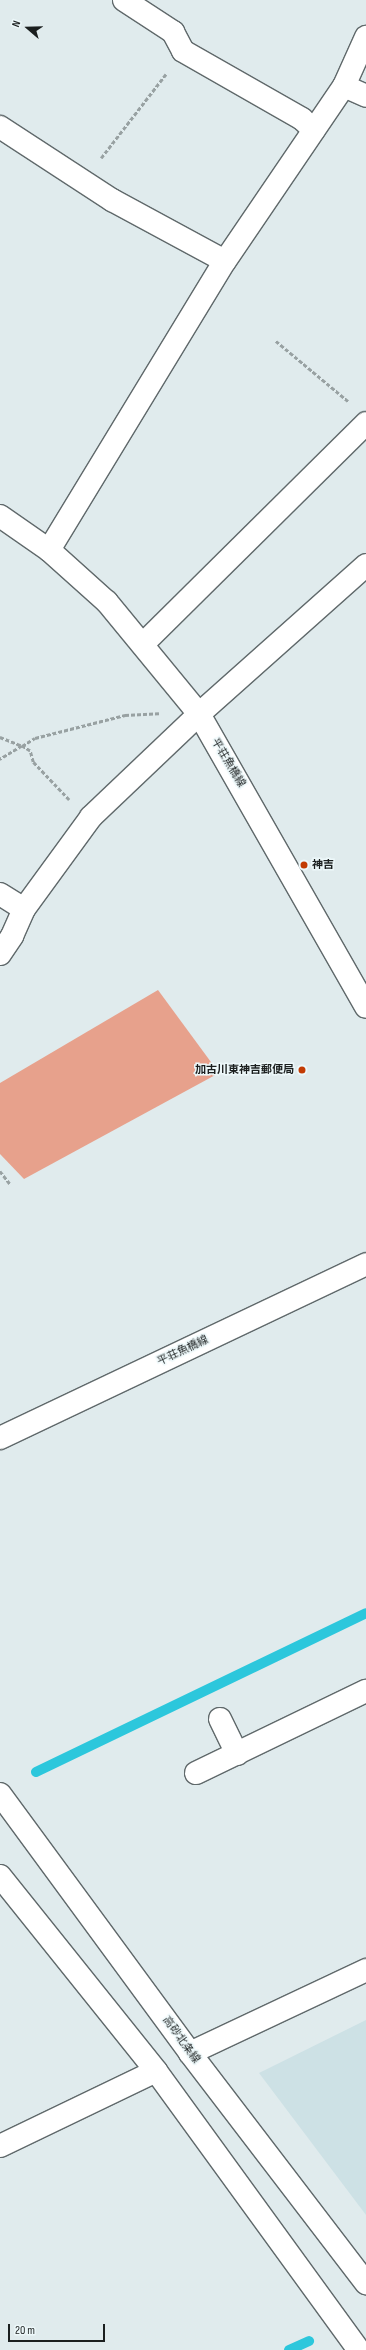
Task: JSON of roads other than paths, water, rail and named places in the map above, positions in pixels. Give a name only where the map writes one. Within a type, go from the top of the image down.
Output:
[{"type":"street","points":[[124,0],[173,32],[183,51],[302,119],[314,130]]},
{"type":"street","points":[[49,550],[224,261],[344,86],[366,37]]},
{"type":"street","points":[[344,86],[366,96]]},
{"type":"street","points":[[0,127],[112,200],[224,261]]},
{"type":"street","points":[[144,644],[360,415]]},
{"type":"street","name":"平荘魚橋線","points":[[0,516],[49,550],[107,602],[144,644],[199,714],[366,1007]]},
{"type":"street","points":[[0,954],[12,936],[24,909],[91,817],[199,714],[366,565]]},
{"type":"street","points":[[0,894],[24,909]]},
{"type":"street","name":"平荘魚橋線","points":[[0,1438],[366,1264]]},
{"type":"street","points":[[196,1773],[366,1691]]},
{"type":"street","points":[[220,1719],[237,1754]]},
{"type":"street","name":"高砂北条線","points":[[0,1794],[190,2053],[366,2282]]},
{"type":"street","points":[[0,1876],[156,2072],[359,2350]]},
{"type":"street","points":[[190,2053],[366,1970]]},
{"type":"street","points":[[0,2146],[156,2072]]},
{"type":"waterway","points":[[36,1772],[366,1613]]},
{"type":"waterway","points":[[289,2350],[309,2341]]},
{"type":"place","name":"神吉","points":[[304,865]]},
{"type":"place","name":"加古川東神吉郵便局","points":[[302,1070]]}]
